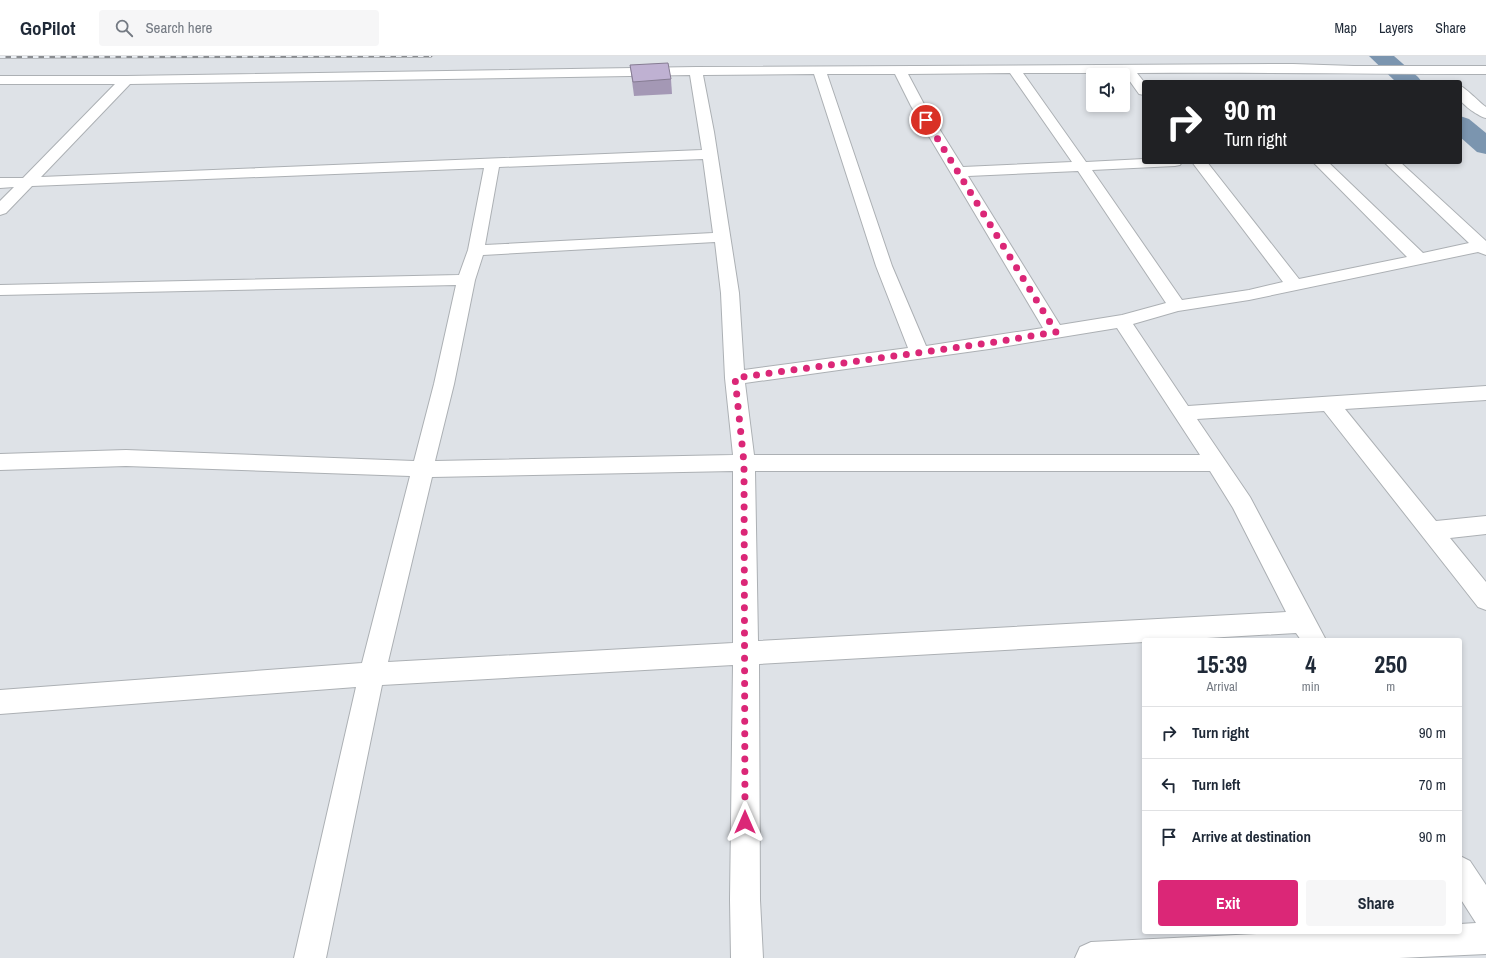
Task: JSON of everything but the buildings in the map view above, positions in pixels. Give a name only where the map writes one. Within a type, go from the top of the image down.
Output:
[{"type":"street","points":[[1232,68],[1242,80]]},
{"type":"street","points":[[1293,68],[1306,80]]},
{"type":"street","points":[[1130,69],[1293,68],[1354,70],[1486,70]]},
{"type":"street","points":[[1,81],[696,71],[1086,69]]},
{"type":"street","points":[[1436,69],[1450,80]]},
{"type":"street","points":[[900,70],[918,106],[1056,332]]},
{"type":"street","points":[[1014,70],[1082,166],[1177,306]]},
{"type":"street","points":[[696,71],[710,154],[730,293],[735,378],[744,463],[746,652],[745,900],[747,958]]},
{"type":"street","points":[[819,71],[884,266],[919,352]]},
{"type":"street","points":[[1130,72],[1142,88]]},
{"type":"street","points":[[0,210],[126,80]]},
{"type":"street","points":[[1462,92],[1468,100],[1486,114]]},
{"type":"street","points":[[0,183],[710,154]]},
{"type":"street","points":[[310,958],[372,674],[444,384],[466,280],[476,250],[492,162]]},
{"type":"street","points":[[958,172],[1142,163]]},
{"type":"street","points":[[1201,164],[1294,286]]},
{"type":"street","points":[[1322,164],[1419,259]]},
{"type":"street","points":[[1393,164],[1483,248]]},
{"type":"street","points":[[476,250],[722,237]]},
{"type":"street","points":[[735,378],[1056,332],[1122,321],[1177,306],[1249,295],[1419,259],[1483,248]]},
{"type":"street","points":[[0,290],[466,280]]},
{"type":"street","points":[[0,702],[372,674],[746,652],[1309,631],[1242,503],[1122,321]]},
{"type":"street","points":[[1182,413],[1486,393]]},
{"type":"street","points":[[1329,403],[1486,600]]},
{"type":"street","points":[[0,462],[126,458],[422,469],[744,463],[1216,463]]},
{"type":"street","points":[[1431,531],[1486,525]]},
{"type":"street","points":[[1462,874],[1486,912]]},
{"type":"street","points":[[1108,958],[1486,938]]},
{"type":"waterway","points":[[1380,56],[1408,80]]},
{"type":"waterway","points":[[1462,126],[1486,146]]},
{"type":"railway","points":[[0,57],[431,56]]},
{"type":"route","points":[[745,822],[746,652],[744,463],[735,378],[989,343],[1056,332],[926,120]]}]
